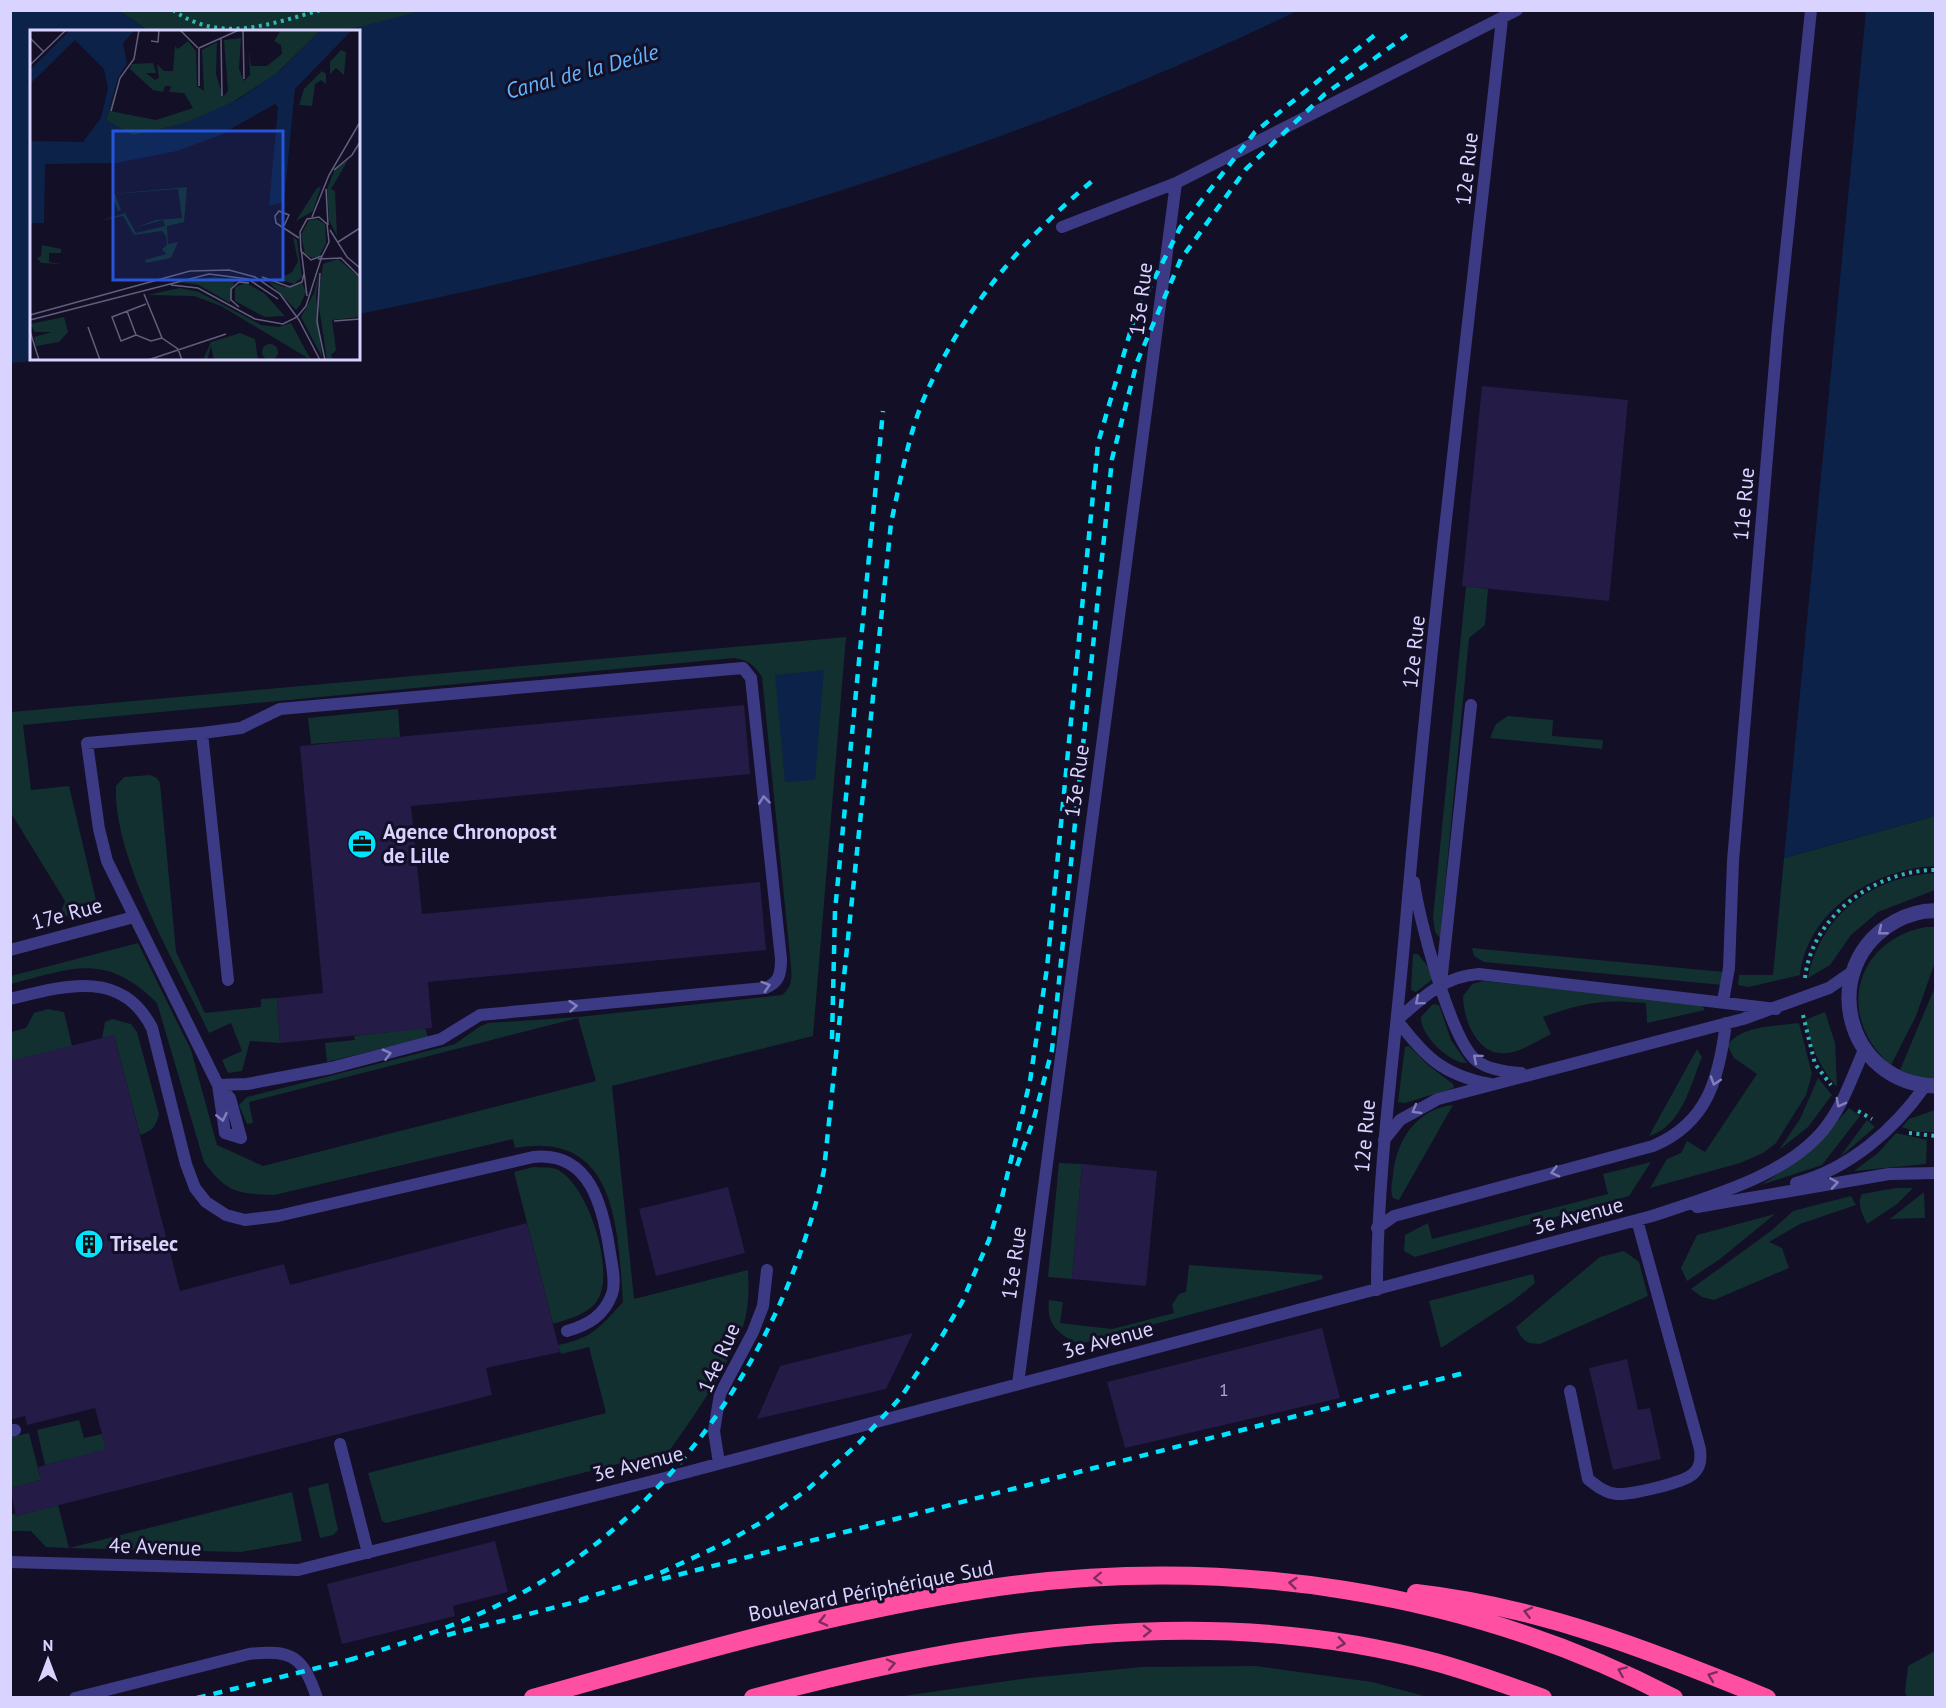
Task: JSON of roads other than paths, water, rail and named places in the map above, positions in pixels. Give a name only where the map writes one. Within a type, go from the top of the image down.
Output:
[{"type":"highway","name":"Boulevard Périphérique Sud","points":[[532,1698],[877,1608],[1000,1587],[1083,1579],[1158,1576],[1221,1577],[1326,1586],[1408,1600],[1526,1634],[1631,1675],[1674,1698]]},
{"type":"highway","points":[[1326,1586],[1456,1598],[1533,1613],[1620,1642],[1767,1698]]},
{"type":"highway","points":[[753,1698],[920,1658],[1040,1639],[1142,1630],[1258,1634],[1376,1648],[1434,1662],[1543,1698]]},
{"type":"street","points":[[1930,1086],[1902,1080],[1881,1068],[1864,1050],[1852,1026],[1848,999],[1852,972],[1864,948],[1882,929],[1905,916],[1935,911]]},
{"type":"lane","points":[[1062,227],[1176,183],[1517,10]]},
{"type":"lane","name":"11e Rue","points":[[1723,1002],[1729,968],[1733,861],[1778,327],[1811,10]]},
{"type":"lane","name":"12e Rue","points":[[1377,1290],[1377,1228],[1411,858],[1502,19]]},
{"type":"lane","name":"13e Rue","points":[[1017,1384],[1176,183]]},
{"type":"lane","points":[[734,666],[742,668],[751,678],[781,959],[781,970],[774,985],[765,988],[480,1015],[441,1039],[331,1068],[247,1084],[218,1085],[134,917],[107,861],[87,743],[241,728],[280,709],[734,666]]},
{"type":"lane","points":[[1441,983],[1471,705]]},
{"type":"lane","points":[[202,732],[228,980]]},
{"type":"lane","points":[[1411,858],[1416,900],[1458,1033],[1476,1060],[1496,1069],[1532,1074]]},
{"type":"lane","name":"17e Rue","points":[[10,950],[134,917]]},
{"type":"lane","points":[[1384,1141],[1400,1120],[1415,1109],[1438,1099],[1776,1009],[1829,988],[1852,972]]},
{"type":"lane","points":[[1490,1084],[1450,1073],[1431,1061],[1397,1020],[1441,983],[1460,975],[1479,974],[1776,1009]]},
{"type":"lane","points":[[10,999],[64,986],[89,985],[131,998],[144,1011],[152,1028],[186,1164],[195,1188],[206,1202],[226,1215],[245,1220],[278,1216],[533,1157],[562,1158],[588,1182],[599,1203],[612,1270],[613,1292],[604,1309],[592,1321],[567,1331]]},
{"type":"lane","points":[[1377,1228],[1394,1216],[1653,1146],[1673,1138],[1692,1120],[1712,1092],[1721,1063],[1726,1023]]},
{"type":"lane","name":"3e Avenue","points":[[298,1570],[720,1463],[1652,1216],[1724,1191],[1773,1169],[1807,1146],[1828,1125],[1864,1050]]},
{"type":"lane","points":[[1749,1197],[1802,1182],[1858,1154],[1907,1112],[1930,1086]]},
{"type":"lane","points":[[1652,1216],[1889,1174],[1935,1173]]},
{"type":"lane","points":[[1570,1391],[1588,1479],[1604,1491],[1619,1494],[1677,1482],[1693,1475],[1701,1463],[1700,1449],[1637,1220]]},
{"type":"lane","name":"14e Rue","points":[[720,1463],[714,1431],[720,1394],[753,1332],[763,1306],[767,1270]]},
{"type":"lane","points":[[340,1444],[368,1553]]},
{"type":"lane","name":"4e Avenue","points":[[10,1562],[298,1570]]},
{"type":"lane","points":[[75,1698],[249,1654],[270,1651],[294,1657],[308,1670],[317,1698]]},
{"type":"water","points":[[11,10],[119,11],[148,30],[30,30],[30,360],[43,360],[11,363]]},
{"type":"water","name":"Canal de la Deûle","points":[[425,10],[1297,10],[1185,62],[1070,110],[955,153],[837,192],[600,259],[360,314],[360,30],[347,30]]},
{"type":"water","points":[[1866,11],[1935,11],[1935,816],[1784,858]]},
{"type":"water","points":[[824,670],[815,780],[785,782],[775,675]]},
{"type":"railway","points":[[580,1600],[656,1575],[725,1543],[760,1523],[808,1489],[861,1441],[901,1397],[962,1302],[989,1240],[1002,1197],[1030,1081],[1047,968],[1098,443],[1134,319],[1180,228],[1255,132],[1376,34]]},
{"type":"railway","points":[[1017,1166],[1034,1118],[1052,1050],[1112,459],[1137,362],[1181,259],[1246,169],[1325,94],[1407,35]]},
{"type":"railway","points":[[349,1660],[430,1634],[508,1600],[557,1572],[607,1535],[652,1493],[693,1447],[729,1397],[761,1344],[787,1288],[808,1229],[824,1170],[891,523],[912,432],[937,370],[974,308],[996,279],[1043,226],[1097,177]]},
{"type":"railway","points":[[832,1039],[835,911],[883,411]]},
{"type":"railway","points":[[662,1579],[1464,1373]]},
{"type":"railway","points":[[447,1635],[587,1599]]},
{"type":"railway","points":[[197,1698],[357,1658]]},
{"type":"place","name":"Agence Chronopost de Lille","points":[[362,844]]},
{"type":"place","name":"Triselec","points":[[89,1244]]}]
